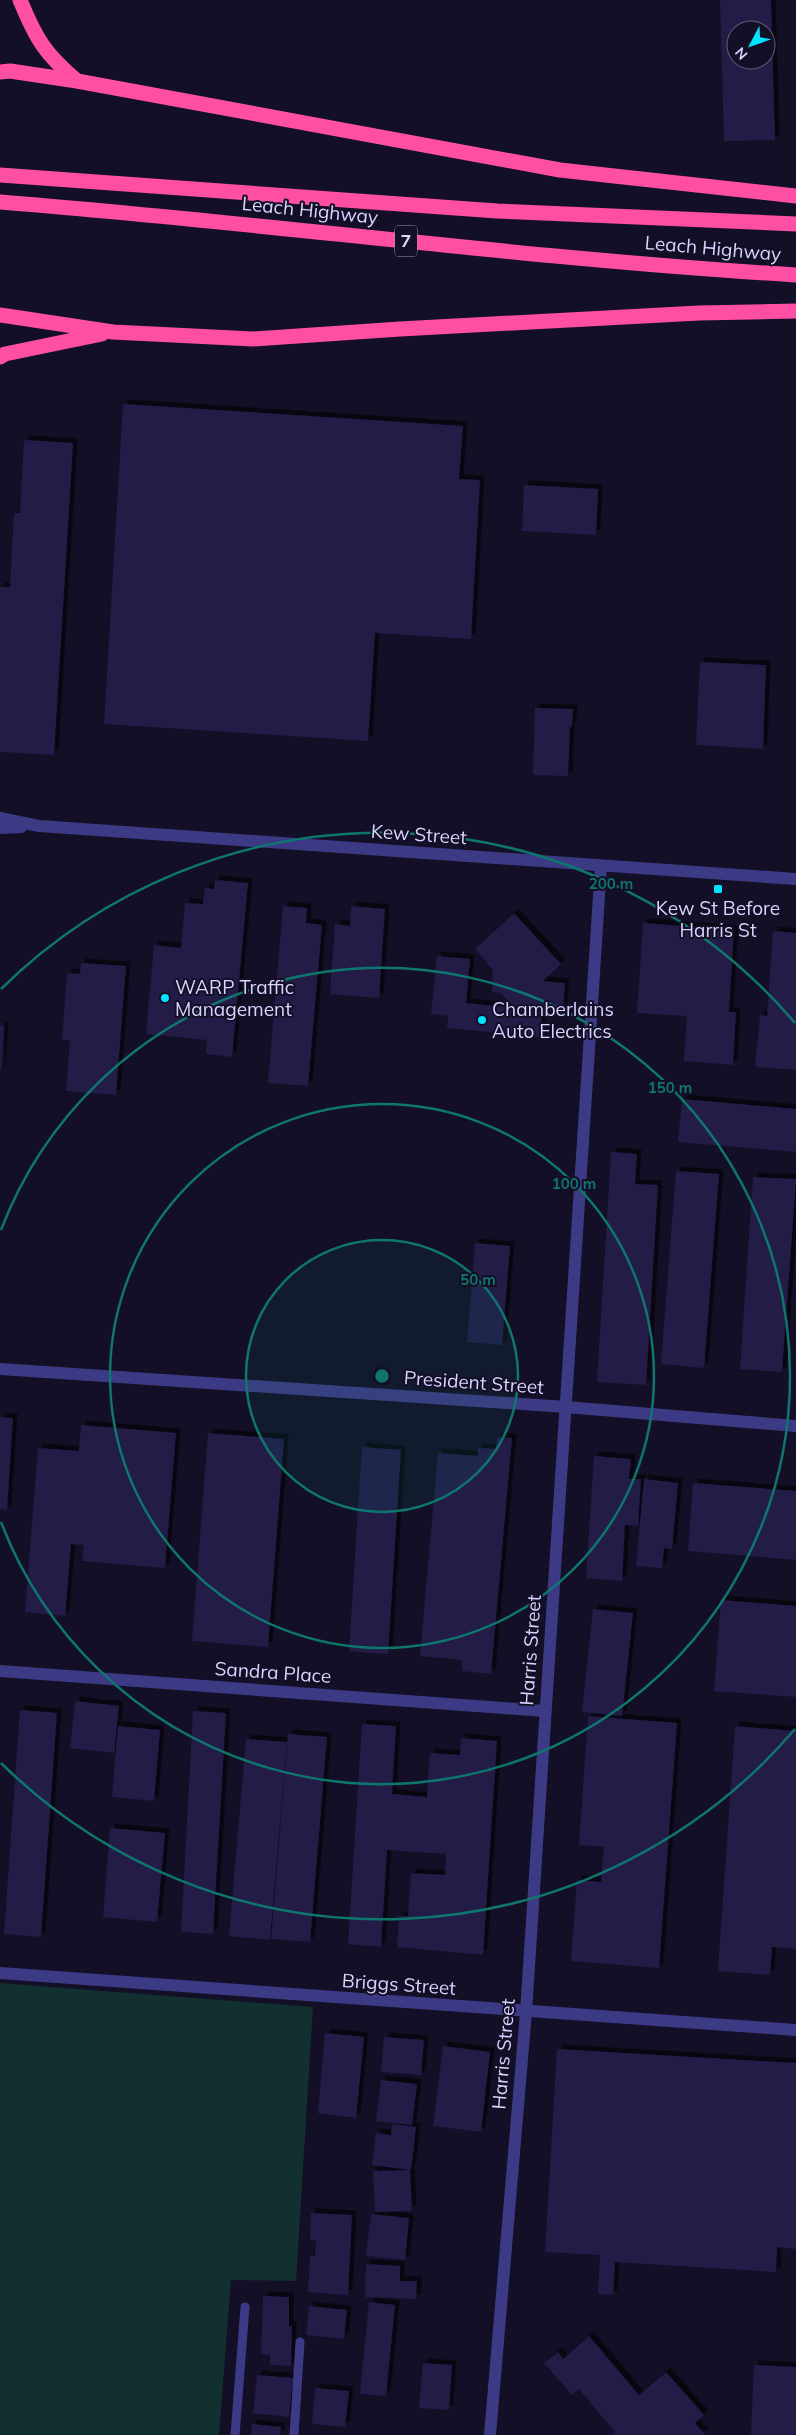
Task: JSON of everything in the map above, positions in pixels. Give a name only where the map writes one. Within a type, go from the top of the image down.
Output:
[{"type":"highway","points":[[20,0],[32,30],[41,45],[53,61],[77,80]]},
{"type":"highway","points":[[0,72],[10,71],[77,80],[560,170],[796,196]]},
{"type":"highway","name":"Leach Highway","points":[[0,175],[497,210],[796,224]]},
{"type":"highway","name":"Leach Highway","points":[[0,202],[160,214],[452,246],[796,275]]},
{"type":"highway","points":[[0,315],[113,332],[253,339],[400,328],[700,313],[796,311]]},
{"type":"highway","points":[[0,357],[5,354],[113,332]]},
{"type":"street","name":"Kew Street","points":[[0,818],[39,826]]},
{"type":"street","name":"Kew Street","points":[[0,828],[39,826],[796,879]]},
{"type":"street","name":"Harris Street","points":[[490,2435],[526,2012],[600,866]]},
{"type":"street","name":"President Street","points":[[0,1369],[566,1407],[796,1426]]},
{"type":"street","name":"Sandra Place","points":[[0,1671],[544,1711]]},
{"type":"street","name":"Briggs Street","points":[[0,1973],[796,2030]]},
{"type":"lane","points":[[235,2435],[245,2308]]},
{"type":"lane","points":[[294,2435],[300,2342]]},
{"type":"green space","points":[[0,1983],[313,2007],[296,2281],[231,2280],[219,2435],[0,2435]]},
{"type":"building","points":[[720,0],[771,0],[772,20],[726,20],[726,70],[773,70],[775,140],[724,141]]},
{"type":"building","points":[[123,404],[463,426],[459,479],[480,480],[471,639],[375,633],[368,741],[104,724]]},
{"type":"building","points":[[24,440],[73,443],[54,755],[0,752],[0,587],[10,587],[14,513],[20,513]]},
{"type":"building","points":[[524,485],[598,489],[596,535],[522,531]]},
{"type":"building","points":[[700,662],[766,665],[763,749],[696,745]]},
{"type":"building","points":[[535,708],[573,709],[572,727],[570,727],[568,776],[533,775]]},
{"type":"building","points":[[215,880],[248,883],[232,1057],[206,1054],[207,1040],[146,1034],[154,945],[181,948],[185,903],[203,904],[205,888],[214,889]]},
{"type":"building","points":[[283,906],[307,908],[306,923],[322,925],[308,1086],[268,1083]]},
{"type":"building","points":[[351,906],[385,909],[379,998],[330,994],[335,924],[350,926]]},
{"type":"building","points":[[514,913],[561,964],[543,981],[565,983],[563,1008],[543,1006],[540,1037],[447,1028],[448,1016],[431,1014],[437,956],[470,959],[466,1003],[515,1008],[501,993],[492,992],[493,970],[475,949]]},
{"type":"building","points":[[643,923],[734,930],[729,1012],[736,1012],[733,1065],[684,1061],[687,1016],[637,1013]]},
{"type":"building","points":[[773,931],[796,933],[796,1070],[755,1067],[760,1015],[767,1016]]},
{"type":"building","points":[[81,963],[126,966],[116,1095],[66,1091],[70,1040],[62,1040],[67,973],[80,974]]},
{"type":"building","points":[[0,1026],[4,1026],[1,1071],[0,1070]]},
{"type":"building","points":[[682,1099],[796,1109],[796,1152],[678,1142]]},
{"type":"building","points":[[611,1152],[637,1154],[635,1184],[658,1185],[646,1385],[597,1382]]},
{"type":"building","points":[[676,1171],[719,1174],[704,1368],[661,1364]]},
{"type":"building","points":[[753,1177],[796,1179],[782,1372],[740,1369]]},
{"type":"building","points":[[475,1243],[510,1246],[502,1345],[467,1342]]},
{"type":"building","points":[[0,1417],[13,1418],[7,1510],[0,1509]]},
{"type":"building","points":[[81,1425],[176,1433],[165,1568],[82,1561],[84,1545],[71,1544],[65,1616],[25,1612],[38,1448],[79,1451]]},
{"type":"building","points":[[208,1433],[284,1439],[268,1647],[192,1641]]},
{"type":"building","points":[[497,1437],[512,1438],[491,1674],[462,1671],[462,1660],[420,1656],[438,1453],[478,1456],[478,1448],[496,1449]]},
{"type":"building","points":[[362,1447],[401,1450],[388,1654],[349,1651]]},
{"type":"building","points":[[594,1456],[631,1459],[629,1479],[641,1479],[638,1526],[625,1525],[622,1581],[586,1578]]},
{"type":"building","points":[[644,1479],[678,1483],[672,1549],[664,1548],[662,1568],[636,1566]]},
{"type":"building","points":[[693,1483],[796,1491],[796,1560],[688,1551]]},
{"type":"building","points":[[721,1600],[796,1606],[796,1697],[714,1691]]},
{"type":"building","points":[[593,1609],[633,1613],[622,1716],[582,1712]]},
{"type":"building","points":[[75,1701],[119,1706],[114,1753],[70,1748]]},
{"type":"building","points":[[20,1710],[57,1713],[41,1937],[4,1934]]},
{"type":"building","points":[[193,1711],[226,1713],[213,1934],[181,1932]]},
{"type":"building","points":[[588,1716],[677,1723],[659,1968],[571,1961],[577,1880],[601,1882],[604,1847],[579,1845]]},
{"type":"building","points":[[362,1724],[396,1726],[392,1794],[427,1797],[430,1753],[460,1755],[461,1738],[497,1741],[483,1955],[397,1947],[399,1916],[408,1916],[411,1873],[445,1875],[446,1854],[387,1850],[381,1947],[348,1944]]},
{"type":"building","points":[[118,1726],[160,1730],[154,1801],[112,1797]]},
{"type":"building","points":[[735,1726],[796,1731],[796,1949],[772,1947],[770,1975],[718,1971]]},
{"type":"building","points":[[288,1734],[327,1737],[310,1942],[271,1939]]},
{"type":"building","points":[[246,1739],[287,1742],[270,1940],[229,1936]]},
{"type":"building","points":[[110,1828],[165,1833],[157,1922],[103,1917]]},
{"type":"building","points":[[325,2033],[364,2037],[356,2118],[318,2113]]},
{"type":"building","points":[[384,2037],[424,2040],[421,2075],[381,2072]]},
{"type":"building","points":[[443,2046],[490,2052],[481,2132],[433,2126]]},
{"type":"building","points":[[557,2049],[796,2063],[796,2249],[777,2247],[776,2272],[615,2262],[613,2295],[598,2294],[600,2255],[545,2252]]},
{"type":"building","points":[[381,2080],[417,2084],[412,2125],[376,2121]]},
{"type":"building","points":[[392,2124],[416,2127],[411,2170],[372,2165],[376,2133],[391,2135]]},
{"type":"building","points":[[410,2170],[412,2211],[375,2212],[373,2171]]},
{"type":"building","points":[[311,2213],[352,2215],[348,2295],[308,2292],[310,2256],[315,2256],[316,2241],[310,2240]]},
{"type":"building","points":[[371,2214],[409,2218],[405,2260],[366,2256]]},
{"type":"building","points":[[366,2264],[400,2266],[400,2281],[417,2281],[416,2299],[365,2297]]},
{"type":"building","points":[[263,2296],[289,2297],[289,2326],[292,2326],[291,2366],[270,2365],[270,2355],[261,2354]]},
{"type":"building","points":[[369,2302],[395,2305],[386,2396],[360,2394]]},
{"type":"building","points":[[309,2306],[347,2310],[344,2339],[306,2335]]},
{"type":"building","points":[[589,2336],[639,2395],[666,2372],[704,2415],[695,2423],[705,2435],[611,2435],[615,2432],[579,2389],[572,2395],[544,2363],[558,2352],[563,2359]]},
{"type":"building","points":[[423,2363],[452,2365],[449,2410],[419,2408]]},
{"type":"building","points":[[754,2365],[796,2367],[796,2435],[751,2435]]},
{"type":"building","points":[[257,2375],[293,2378],[289,2417],[253,2413]]},
{"type":"building","points":[[315,2388],[349,2391],[345,2427],[312,2424]]},
{"type":"building","points":[[252,2424],[281,2427],[280,2435],[251,2435]]},
{"type":"place","name":"Kew St Before Harris St","points":[[718,889]]},
{"type":"place","name":"WARP Traffic Management","points":[[165,998]]},
{"type":"place","name":"Chamberlains Auto Electrics","points":[[482,1020]]}]
